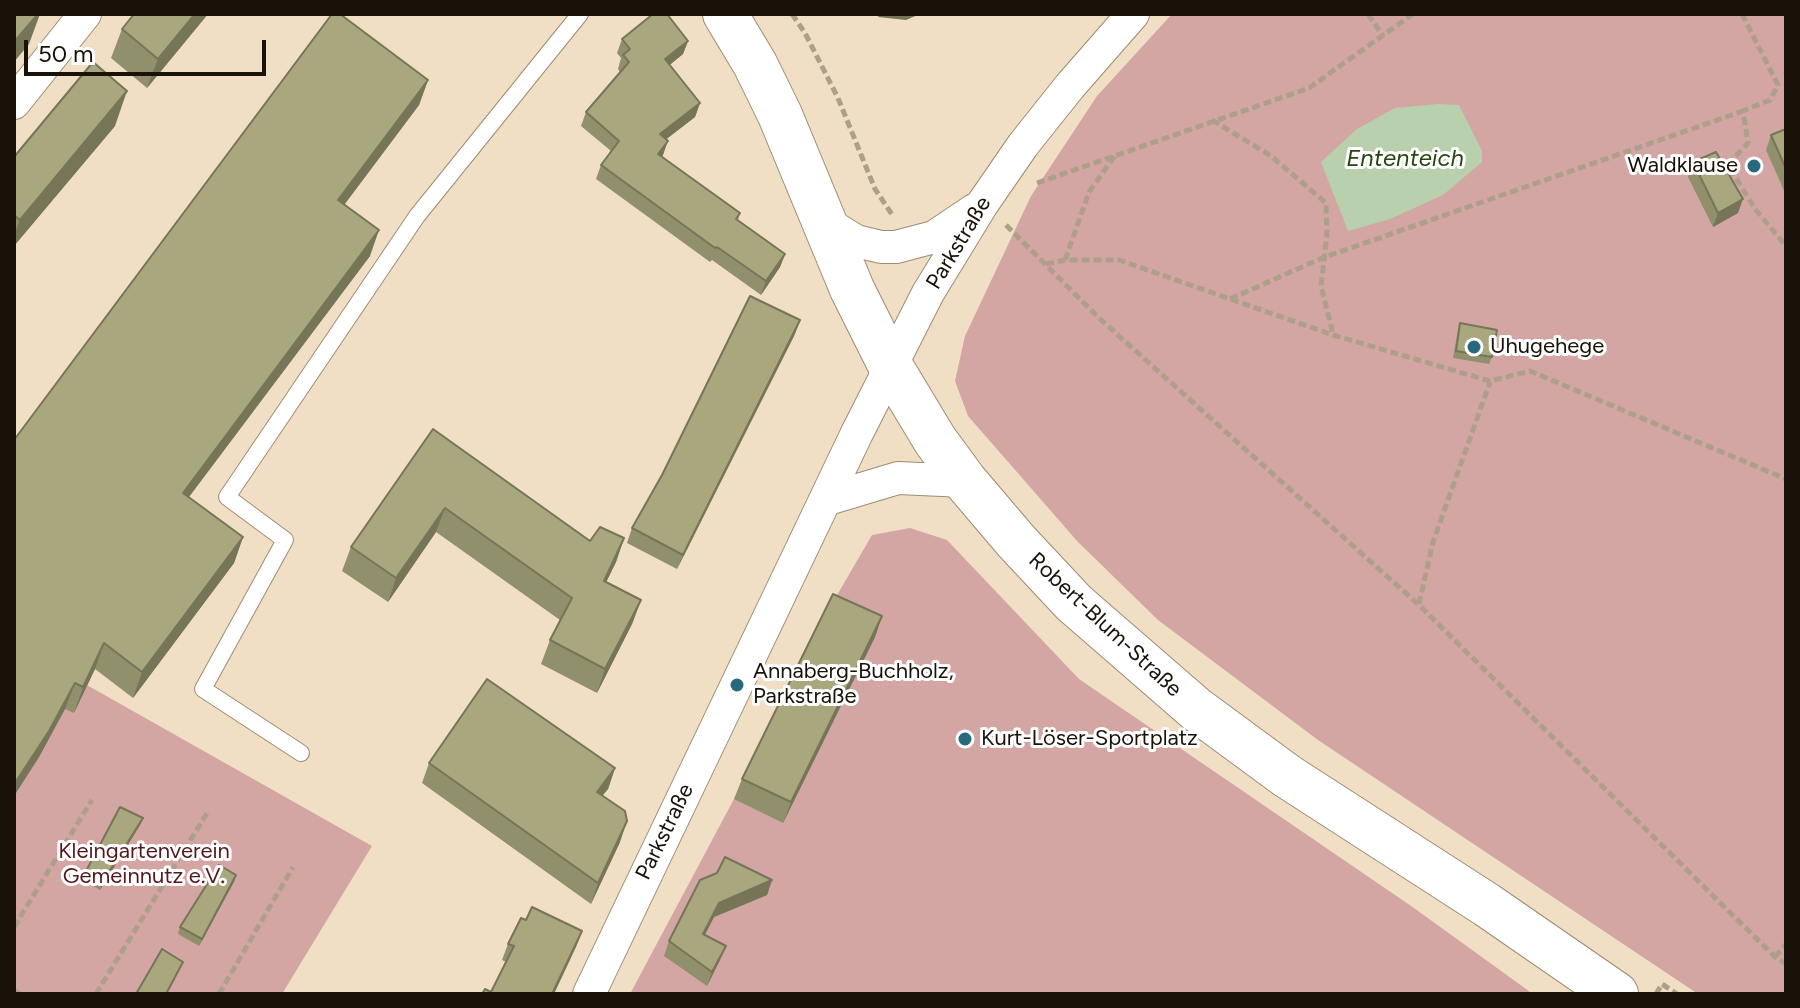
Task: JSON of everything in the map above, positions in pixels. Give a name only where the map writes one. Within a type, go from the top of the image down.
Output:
[{"type":"main road","name":"Robert-Blum-Straße","points":[[725,14],[755,64],[780,115],[852,289],[891,367],[935,440],[1016,541],[1074,603],[1196,709],[1287,776],[1487,905],[1616,994]]},
{"type":"street","points":[[14,103],[85,14]]},
{"type":"street","name":"Parkstraße","points":[[589,994],[623,918],[928,293],[983,203],[1042,121],[1133,14]]},
{"type":"street","points":[[825,222],[856,241],[896,247],[934,237],[983,203]]},
{"type":"street","points":[[828,499],[898,478],[965,481]]},
{"type":"lane","points":[[301,753],[203,689],[285,540],[227,497],[417,216],[580,14]]},
{"type":"path","points":[[792,14],[838,98],[875,189],[892,213],[896,247]]},
{"type":"path","points":[[1368,14],[1383,36]]},
{"type":"path","points":[[1413,14],[1309,88],[1212,119],[983,203],[1100,319],[1419,605],[1775,957],[1786,964]]},
{"type":"path","points":[[1230,299],[1322,258],[1770,100],[1778,85],[1742,14]]},
{"type":"path","points":[[1743,111],[1748,143],[1728,165],[1755,209],[1786,246]]},
{"type":"path","points":[[1212,119],[1271,156],[1326,203],[1327,234],[1321,286],[1333,335]]},
{"type":"path","points":[[1065,260],[1089,192],[1117,153]]},
{"type":"path","points":[[1045,264],[1065,260],[1119,260],[1333,335],[1490,381],[1530,371],[1786,479]]},
{"type":"path","points":[[1419,605],[1433,542],[1490,381]]},
{"type":"path","points":[[14,927],[92,800]]},
{"type":"path","points":[[96,994],[207,813]]},
{"type":"path","points":[[219,994],[293,867]]},
{"type":"path","points":[[1775,957],[1786,944]]},
{"type":"path","points":[[1656,994],[1662,984],[1677,994]]},
{"type":"path","points":[[14,990],[20,994]]},
{"type":"green space","points":[[1172,14],[1786,14],[1786,994],[1698,994],[1318,740],[1158,620],[1078,542],[968,416],[955,381],[965,336],[1031,196],[1097,96]]},
{"type":"green space","name":"Kurt-Löser-Sportplatz","points":[[910,528],[947,540],[1079,679],[1414,908],[1533,994],[630,994],[734,799],[826,614],[872,535]]},
{"type":"green space","name":"Kleingartenverein Gemeinnutz e.V.","points":[[62,671],[372,846],[282,994],[14,994],[14,745]]},
{"type":"water","name":"Ententeich","points":[[1459,105],[1482,151],[1482,162],[1443,195],[1390,219],[1348,231],[1321,162],[1357,129],[1395,108]]},
{"type":"building","points":[[14,14],[38,14],[14,42]]},
{"type":"building","points":[[134,14],[195,14],[158,59],[122,29]]},
{"type":"building","points":[[332,14],[340,14],[428,80],[338,200],[379,230],[183,493],[243,537],[142,672],[104,643],[83,687],[75,683],[49,731],[15,783],[14,440]]},
{"type":"building","points":[[653,14],[667,14],[688,41],[665,59],[700,103],[660,134],[668,141],[658,154],[740,213],[736,219],[785,254],[766,281],[601,165],[619,141],[586,112],[629,62],[623,55],[630,49],[622,39]]},
{"type":"building","points":[[93,62],[127,91],[20,220],[14,215],[14,157]]},
{"type":"building","points":[[1786,129],[1786,169],[1771,135]]},
{"type":"building","points":[[1716,152],[1743,199],[1718,213],[1693,162]]},
{"type":"building","points":[[750,296],[800,320],[683,555],[632,528],[662,475]]},
{"type":"building","name":"Uhugehege","points":[[1460,323],[1497,330],[1492,357],[1456,351]]},
{"type":"building","points":[[433,429],[590,541],[600,527],[624,538],[604,581],[641,600],[605,669],[550,640],[572,598],[445,508],[396,578],[351,547]]},
{"type":"building","points":[[833,594],[882,616],[791,802],[742,779]]},
{"type":"building","points":[[487,679],[615,768],[597,792],[625,811],[627,821],[598,883],[429,763]]},
{"type":"building","points":[[120,807],[143,818],[102,883],[85,873]]},
{"type":"building","points":[[725,857],[772,880],[719,903],[703,934],[726,946],[712,972],[669,941],[700,880],[717,873]]},
{"type":"building","points":[[219,865],[236,875],[202,939],[180,927]]},
{"type":"building","points":[[532,907],[582,931],[552,994],[482,994],[485,989],[491,992],[514,946],[508,944],[521,918],[526,920]]},
{"type":"building","points":[[162,949],[183,962],[166,994],[136,994]]},
{"type":"place","name":"Waldklause","points":[[1754,166]]},
{"type":"place","name":"Uhugehege","points":[[1474,347]]},
{"type":"place","name":"Annaberg-Buchholz, Parkstraße","points":[[737,685]]},
{"type":"place","name":"Kurt-Löser-Sportplatz","points":[[965,739]]}]
